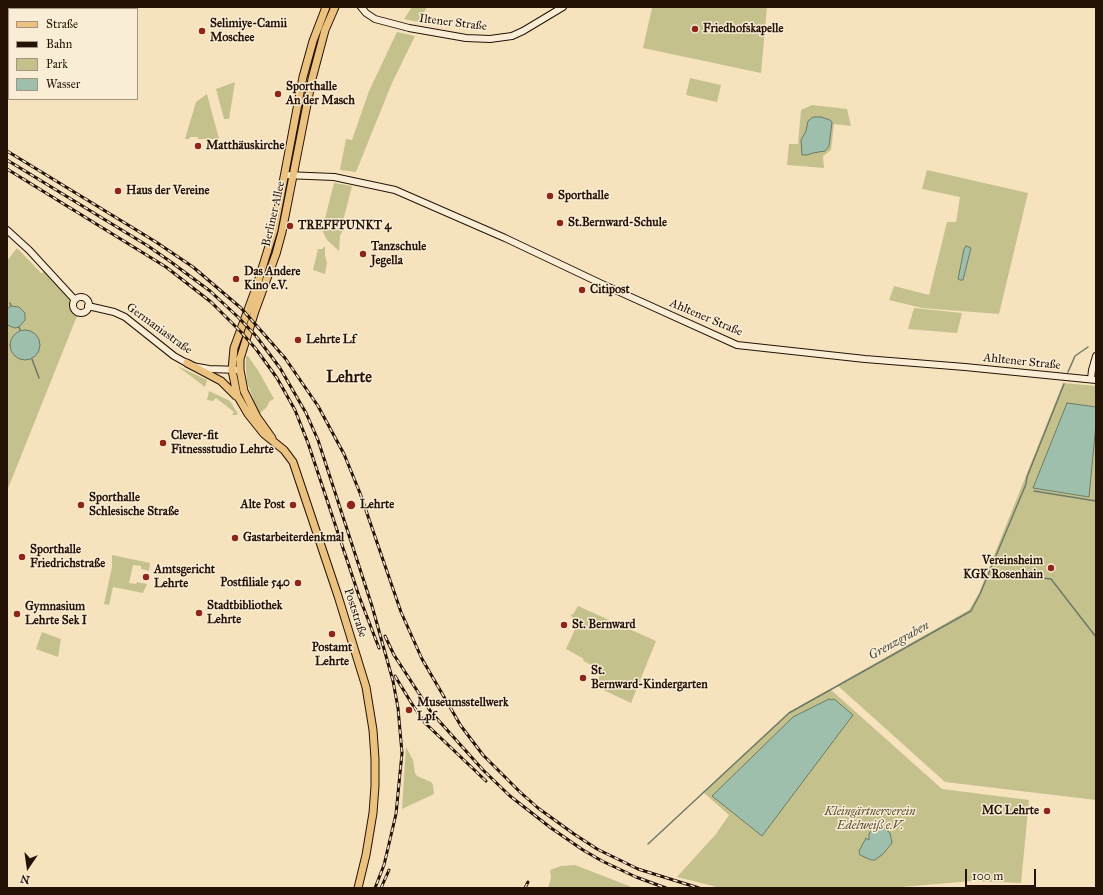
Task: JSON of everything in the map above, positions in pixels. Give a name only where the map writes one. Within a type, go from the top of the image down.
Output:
[{"type":"main road","name":"Berliner Allee","points":[[232,370],[236,344],[268,252],[285,175],[305,71],[313,41],[326,7]]},
{"type":"main road","name":"Iltener Straße","points":[[361,7],[366,13],[375,19],[409,28],[466,38],[490,39],[517,34],[563,7]]},
{"type":"main road","name":"Berliner Allee","points":[[273,440],[246,398],[242,384],[240,358],[276,254],[282,232],[312,79],[320,47],[334,9]]},
{"type":"main road","name":"Ahltener Straße","points":[[285,175],[334,177],[395,190],[505,238],[737,345],[864,359],[965,367],[1094,380]]},
{"type":"main road","points":[[7,230],[29,250],[75,300]]},
{"type":"main road","points":[[84,298],[87,301],[88,309],[84,312],[78,312],[73,306],[75,300],[84,298]]},
{"type":"main road","name":"Germaniastraße","points":[[88,306],[114,312],[125,317],[174,356],[187,363],[204,369],[240,370]]},
{"type":"main road","points":[[1094,380],[1092,370],[1096,356]]},
{"type":"main road","points":[[187,363],[221,381],[240,401]]},
{"type":"main road","name":"Poststraße","points":[[232,370],[234,386],[240,401],[259,429],[290,456],[300,481],[358,656],[374,730],[375,759],[374,801],[366,854],[358,888]]},
{"type":"green space","points":[[412,7],[427,7],[419,22],[404,19]]},
{"type":"green space","points":[[650,7],[767,7],[761,73],[643,48],[652,8]]},
{"type":"green space","points":[[397,32],[415,36],[392,83],[356,172],[340,170],[346,139],[352,140],[369,91]]},
{"type":"green space","points":[[690,78],[721,85],[717,102],[686,95]]},
{"type":"green space","points":[[235,82],[229,119],[224,119],[216,89]]},
{"type":"green space","points":[[207,94],[219,139],[198,139],[198,137],[190,137],[189,139],[185,139],[196,102]]},
{"type":"green space","points":[[812,105],[847,109],[851,126],[834,124],[831,150],[823,156],[824,168],[787,165],[789,144],[798,144],[801,110]]},
{"type":"green space","points":[[927,170],[1028,193],[999,314],[922,308],[889,300],[894,286],[929,295],[947,222],[956,222],[960,197],[922,189]]},
{"type":"green space","points":[[334,183],[352,186],[343,221],[344,228],[340,236],[339,251],[327,240],[322,230]]},
{"type":"green space","points":[[325,246],[327,263],[325,274],[313,270],[318,249],[322,249]]},
{"type":"green space","points":[[17,248],[41,273],[45,272],[61,290],[71,302],[71,310],[77,316],[7,491],[7,261]]},
{"type":"green space","points":[[914,308],[962,313],[957,333],[908,329]]},
{"type":"green space","points":[[246,356],[248,356],[259,372],[274,399],[270,401],[266,408],[259,414],[247,382]]},
{"type":"green space","points":[[177,366],[207,380],[205,387],[192,377]]},
{"type":"green space","points":[[1063,383],[1096,386],[1096,800],[945,782],[837,685],[969,610],[979,593]]},
{"type":"green space","points":[[209,391],[230,401],[238,414],[232,415],[234,412],[216,398],[213,401],[207,400]]},
{"type":"green space","points":[[112,555],[150,563],[149,571],[141,569],[141,566],[133,565],[129,583],[136,584],[137,582],[147,584],[143,593],[113,587],[109,605],[104,604],[112,567]]},
{"type":"green space","points":[[578,606],[656,641],[631,703],[595,686],[602,670],[583,661],[584,659],[566,649],[577,625],[571,615]]},
{"type":"green space","points":[[42,632],[61,639],[58,657],[36,649]]},
{"type":"green space","name":"Kleingärtnerverein Edelweiß e.V.","points":[[830,689],[942,789],[1029,800],[1021,883],[973,881],[889,888],[721,888],[677,877],[716,834],[729,815],[703,792],[789,712]]},
{"type":"green space","points":[[406,747],[413,760],[415,773],[417,776],[431,782],[433,785],[434,794],[402,809]]},
{"type":"green space","points":[[575,865],[634,888],[548,888],[551,878],[550,870],[561,866]]},
{"type":"water","points":[[813,117],[821,117],[832,122],[829,146],[825,151],[802,155],[801,140],[806,131],[808,121]]},
{"type":"water","points":[[966,246],[971,248],[963,280],[960,280],[958,279],[964,249]]},
{"type":"water","points":[[11,306],[19,307],[25,313],[25,320],[19,327],[15,328],[7,325],[7,309]]},
{"type":"water","points":[[25,330],[36,334],[40,345],[36,356],[25,360],[14,356],[10,345],[14,334]]},
{"type":"water","points":[[1067,403],[1096,407],[1096,424],[1089,497],[1033,488]]},
{"type":"water","points":[[829,699],[834,699],[853,715],[762,836],[712,796],[793,717]]},
{"type":"water","points":[[877,826],[883,827],[890,833],[892,843],[883,854],[875,860],[871,860],[860,855],[859,851],[866,838],[869,840],[871,830]]},
{"type":"waterway","name":"Grenzgraben","points":[[1068,372],[1075,356],[1088,347]]},
{"type":"waterway","points":[[32,359],[39,378]]},
{"type":"waterway","name":"Grenzgraben","points":[[648,844],[789,713],[971,611],[980,594],[1026,484],[1027,477],[1064,384]]},
{"type":"waterway","points":[[1034,491],[1096,501]]},
{"type":"waterway","points":[[996,573],[1025,576]]},
{"type":"waterway","points":[[1027,576],[1051,579],[1096,637]]},
{"type":"railway","points":[[7,151],[156,242],[193,267],[241,308],[285,358],[318,406],[344,454],[360,493],[401,612],[422,659],[461,726],[483,755],[538,808],[597,849],[638,869],[699,888]]},
{"type":"railway","points":[[7,160],[148,246],[210,291],[256,336],[280,368],[306,413],[318,440],[372,606],[393,681],[398,708],[402,753],[396,814],[384,865],[375,888]]},
{"type":"railway","points":[[7,169],[166,267],[211,302],[256,349],[277,378],[295,410],[308,443],[359,596],[379,648]]},
{"type":"railway","points":[[385,636],[394,655],[431,712],[483,770],[510,796],[551,828],[583,850],[636,877],[666,888]]},
{"type":"railway","points":[[395,676],[425,723],[486,781]]},
{"type":"railway","points":[[381,888],[389,870]]},
{"type":"railway","points":[[525,888],[528,882]]},
{"type":"railway","points":[[968,888],[1007,888]]},
{"type":"place","name":"Friedhofskapelle","points":[[695,29]]},
{"type":"place","name":"Selimiye-Camii Moschee","points":[[202,31]]},
{"type":"place","name":"Sporthalle An der Masch","points":[[278,94]]},
{"type":"place","name":"Matthäuskirche","points":[[198,146]]},
{"type":"place","name":"Haus der Vereine","points":[[118,191]]},
{"type":"place","name":"Sporthalle","points":[[550,196]]},
{"type":"place","name":"St.Bernward-Schule","points":[[560,223]]},
{"type":"place","name":"TREFFPUNKT 4","points":[[290,226]]},
{"type":"place","name":"Tanzschule Jegella","points":[[363,254]]},
{"type":"place","name":"Das Andere Kino e.V.","points":[[236,279]]},
{"type":"place","name":"Citipost","points":[[582,290]]},
{"type":"place","name":"Lehrte Lf","points":[[298,340]]},
{"type":"place","name":"Clever-fit Fitnessstudio Lehrte","points":[[163,443]]},
{"type":"place","name":"Sporthalle Schlesische Straße","points":[[81,505]]},
{"type":"place","name":"Alte Post","points":[[293,505]]},
{"type":"place","name":"Lehrte","points":[[351,505]]},
{"type":"place","name":"Gastarbeiterdenkmal","points":[[235,538]]},
{"type":"place","name":"Sporthalle Friedrichstraße","points":[[22,557]]},
{"type":"place","name":"Vereinsheim KGK Rosenhain","points":[[1051,568]]},
{"type":"place","name":"Amtsgericht Lehrte","points":[[146,577]]},
{"type":"place","name":"Postfiliale 540","points":[[298,583]]},
{"type":"place","name":"Stadtbibliothek Lehrte","points":[[199,613]]},
{"type":"place","name":"Gymnasium Lehrte Sek I","points":[[17,614]]},
{"type":"place","name":"St. Bernward","points":[[564,625]]},
{"type":"place","name":"Postamt Lehrte","points":[[332,634]]},
{"type":"place","name":"St. Bernward-Kindergarten","points":[[583,678]]},
{"type":"place","name":"Museumsstellwerk Lpf","points":[[409,710]]},
{"type":"place","name":"MC Lehrte","points":[[1047,811]]},
{"type":"district","name":"Lehrte","points":[[349,378]]}]
